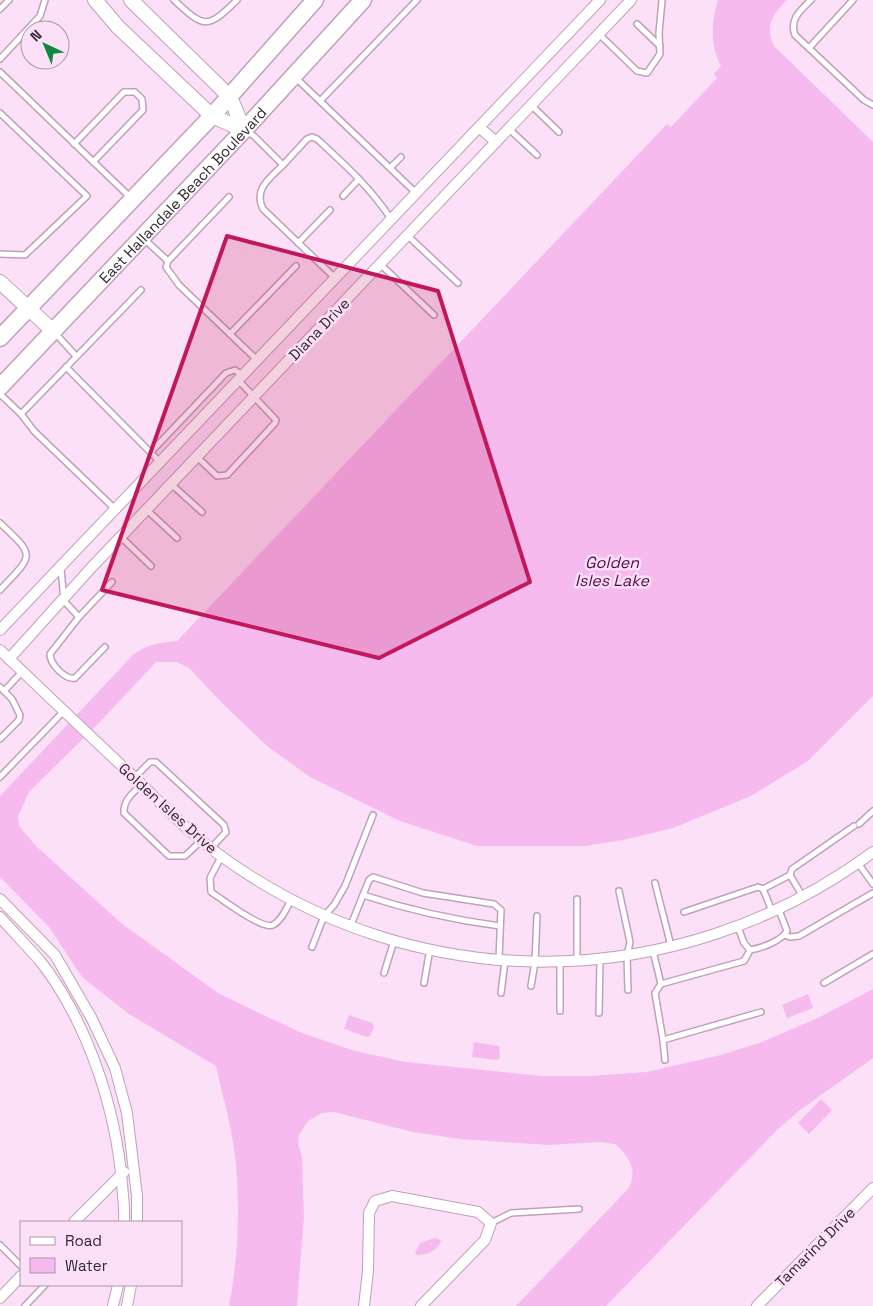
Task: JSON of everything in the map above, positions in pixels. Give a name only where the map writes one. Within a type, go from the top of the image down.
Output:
[{"type":"main road","points":[[0,338],[230,97],[315,0]]},
{"type":"main road","name":"East Hallandale Beach Boulevard","points":[[0,387],[244,130],[363,0]]},
{"type":"street","points":[[95,0],[118,27],[212,116],[244,130]]},
{"type":"street","points":[[131,0],[230,97],[244,130]]},
{"type":"street","name":"Diana Drive","points":[[0,630],[600,0]]},
{"type":"street","name":"Diana Drive","points":[[9,659],[171,484],[631,0]]},
{"type":"street","points":[[479,127],[496,142]]},
{"type":"street","points":[[0,282],[53,331]]},
{"type":"street","name":"Golden Isles Drive","points":[[0,650],[66,715],[201,841],[221,857],[291,900],[324,916],[394,941],[430,949],[502,960],[577,962],[627,956],[671,947],[738,927],[776,911],[803,898],[873,852]]},
{"type":"street","points":[[0,898],[55,955],[92,1019],[114,1068],[127,1113],[137,1221]]},
{"type":"street","points":[[0,917],[41,963],[60,992],[81,1031],[103,1084],[116,1134],[122,1174],[124,1221]]},
{"type":"street","points":[[60,992],[72,987]]},
{"type":"street","points":[[75,1221],[133,1164]]},
{"type":"street","name":"Tamarind Drive","points":[[757,1306],[873,1188]]},
{"type":"street","points":[[364,1306],[368,1271],[370,1213],[375,1202],[392,1196],[478,1212],[491,1223],[485,1240],[421,1306]]},
{"type":"street","points":[[0,1298],[20,1277]]},
{"type":"street","points":[[113,1306],[118,1286]]},
{"type":"street","points":[[127,1306],[131,1286]]},
{"type":"lane","points":[[0,9],[9,0]]},
{"type":"lane","points":[[0,59],[40,16],[45,0]]},
{"type":"lane","points":[[174,0],[196,20],[201,22],[218,19],[237,0]]},
{"type":"lane","points":[[320,101],[417,0]]},
{"type":"lane","points":[[598,34],[642,74],[653,68],[660,54],[659,33],[662,0]]},
{"type":"lane","points":[[811,0],[793,22],[795,35],[864,100],[873,105]]},
{"type":"lane","points":[[809,48],[853,0]]},
{"type":"lane","points":[[637,24],[660,46]]},
{"type":"lane","points":[[0,72],[133,199]]},
{"type":"lane","points":[[294,76],[416,193]]},
{"type":"lane","points":[[74,144],[124,92],[130,90],[138,96],[144,104],[143,110],[93,162]]},
{"type":"lane","points":[[531,105],[559,132]]},
{"type":"lane","points":[[0,113],[86,196],[25,255],[0,254]]},
{"type":"lane","points":[[508,129],[536,155]]},
{"type":"lane","points":[[244,130],[254,136],[283,165]]},
{"type":"lane","points":[[335,278],[263,209],[260,202],[261,188],[307,139],[317,139],[359,179],[381,203],[391,219]]},
{"type":"lane","points":[[390,168],[401,157]]},
{"type":"lane","points":[[343,196],[359,179]]},
{"type":"lane","points":[[229,197],[168,261],[168,272],[179,285],[257,360]]},
{"type":"lane","points":[[298,243],[330,210]]},
{"type":"lane","points":[[407,235],[458,283]]},
{"type":"lane","points":[[142,237],[168,261]]},
{"type":"lane","points":[[380,264],[434,315]]},
{"type":"lane","points":[[230,334],[296,266]]},
{"type":"lane","points":[[21,414],[141,290]]},
{"type":"lane","points":[[53,331],[76,356]]},
{"type":"lane","points":[[66,367],[160,462]]},
{"type":"lane","points":[[151,452],[226,373],[234,370],[254,397],[276,420],[227,475],[217,476],[197,457]]},
{"type":"lane","points":[[0,394],[21,414],[34,431],[115,509]]},
{"type":"lane","points":[[171,484],[202,512]]},
{"type":"lane","points":[[147,510],[177,538]]},
{"type":"lane","points":[[0,523],[25,547],[26,554],[23,566],[0,590]]},
{"type":"lane","points":[[121,537],[151,566]]},
{"type":"lane","points":[[61,566],[64,601],[79,617]]},
{"type":"lane","points":[[104,647],[76,678],[67,677],[52,663],[50,654],[79,617],[112,582]]},
{"type":"lane","points":[[0,739],[19,720],[20,715],[12,699],[2,689],[22,672]]},
{"type":"lane","points":[[0,777],[66,715]]},
{"type":"lane","points":[[201,841],[184,856],[169,856],[124,813],[123,806],[150,762],[156,762],[224,825],[226,832],[211,849]]},
{"type":"lane","points":[[684,912],[753,888],[763,889],[790,875],[796,865],[856,825],[873,811]]},
{"type":"lane","points":[[312,947],[324,916],[334,905],[345,886],[373,815]]},
{"type":"lane","points":[[221,857],[210,878],[211,892],[262,925],[273,925],[281,919],[291,900]]},
{"type":"lane","points":[[858,863],[873,884]]},
{"type":"lane","points":[[790,875],[803,898]]},
{"type":"lane","points":[[350,926],[369,880],[373,878],[423,893],[494,904],[501,910],[501,993]]},
{"type":"lane","points":[[655,883],[671,947]]},
{"type":"lane","points":[[763,889],[787,926],[784,935]]},
{"type":"lane","points":[[620,891],[630,942],[627,956],[628,990]]},
{"type":"lane","points":[[665,1060],[655,993],[661,984],[744,961],[750,950],[784,935],[790,937],[799,936],[873,893]]},
{"type":"lane","points":[[363,895],[414,912],[462,922],[500,926]]},
{"type":"lane","points":[[576,899],[577,962]]},
{"type":"lane","points":[[531,986],[535,962],[537,916]]},
{"type":"lane","points":[[738,927],[744,943],[750,950]]},
{"type":"lane","points":[[384,973],[394,941]]},
{"type":"lane","points":[[424,982],[430,949]]},
{"type":"lane","points":[[653,951],[661,984]]},
{"type":"lane","points":[[824,982],[873,954]]},
{"type":"lane","points":[[598,1013],[600,960]]},
{"type":"lane","points":[[560,962],[560,1011]]},
{"type":"lane","points":[[662,1040],[761,1012]]},
{"type":"lane","points":[[491,1223],[511,1213],[579,1209]]},
{"type":"lane","points":[[0,1245],[20,1265]]},
{"type":"lane","points":[[25,1306],[44,1286]]},
{"type":"highlighted area","points":[[227,236],[438,291],[530,582],[379,658],[102,590]]},
{"type":"water","name":"Golden Isles Lake","points":[[718,0],[787,0],[777,10],[771,21],[770,32],[774,46],[873,142],[873,696],[808,761],[751,796],[673,828],[623,840],[585,846],[477,846],[400,821],[310,777],[267,746],[189,668],[177,662],[156,662],[99,723],[29,792],[18,816],[19,826],[36,846],[121,923],[218,993],[302,1033],[355,1051],[406,1062],[542,1076],[591,1076],[646,1072],[721,1055],[762,1042],[820,1017],[873,989],[873,1058],[800,1110],[777,1130],[606,1306],[516,1306],[628,1189],[632,1176],[631,1165],[625,1154],[615,1144],[601,1142],[548,1145],[460,1139],[413,1132],[334,1112],[322,1113],[308,1121],[299,1135],[298,1142],[302,1158],[304,1216],[297,1306],[229,1306],[236,1253],[237,1181],[233,1139],[216,1066],[129,1014],[82,977],[49,927],[0,877],[0,796],[133,655],[148,646],[177,641],[667,124],[671,127],[717,78],[714,74],[721,66],[713,42],[713,25]]},
{"type":"water","points":[[808,994],[813,1008],[787,1018],[782,1005]]},
{"type":"water","points":[[349,1015],[372,1023],[374,1027],[370,1036],[367,1037],[344,1029]]},
{"type":"water","points":[[474,1042],[499,1046],[500,1058],[497,1060],[472,1057]]},
{"type":"water","points":[[821,1099],[832,1110],[809,1134],[798,1123]]},
{"type":"water","points":[[435,1238],[441,1240],[435,1250],[425,1254],[417,1255],[415,1253],[420,1243]]}]
